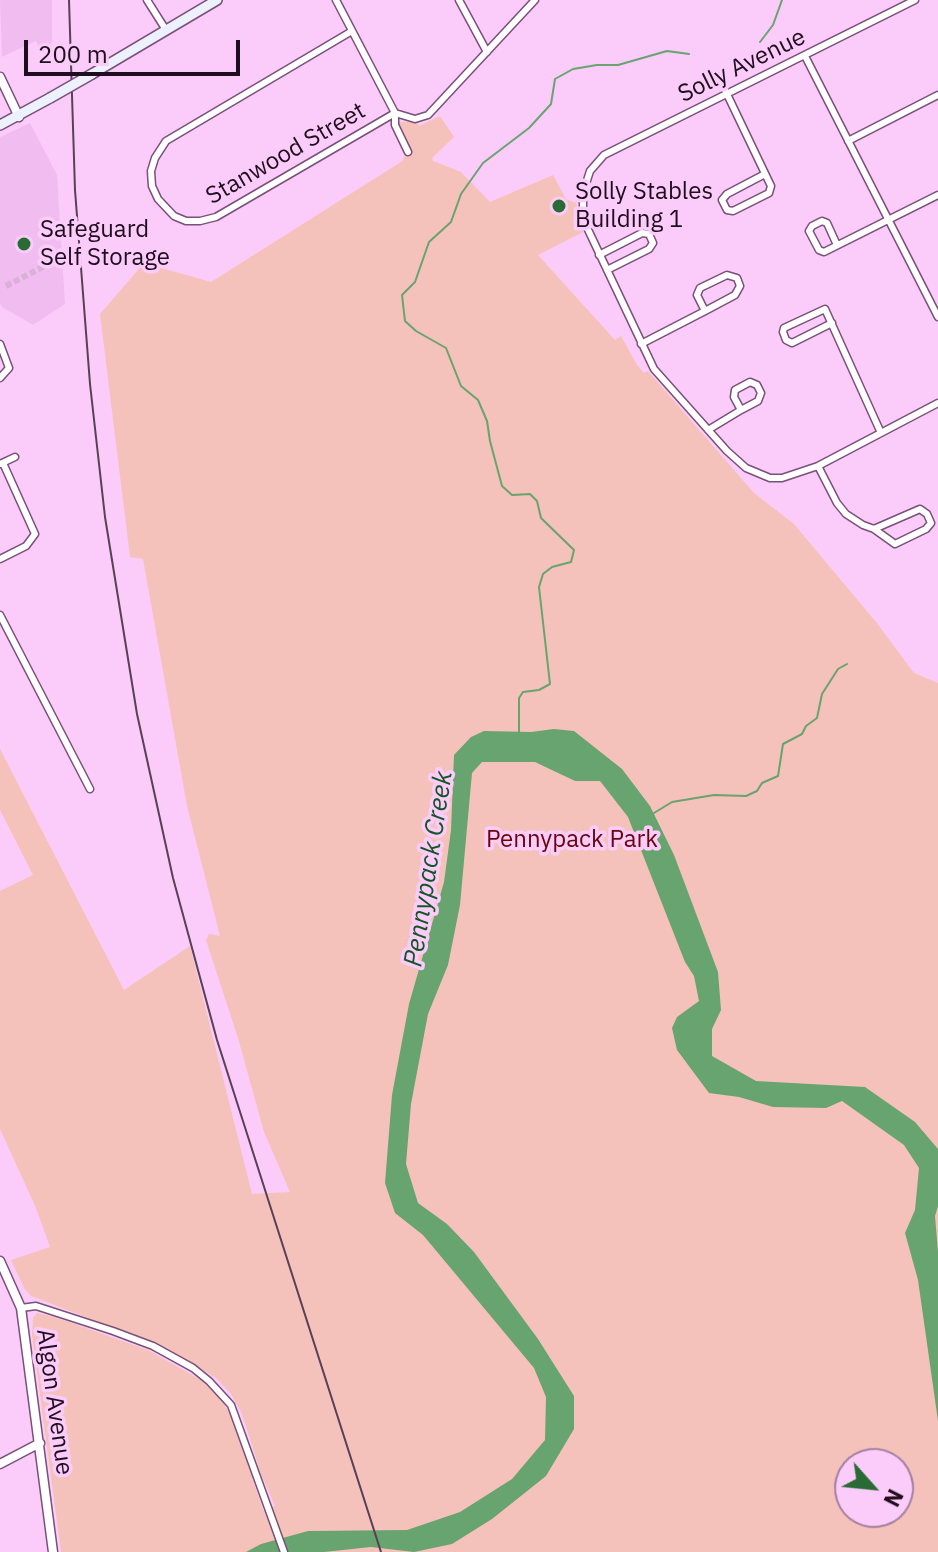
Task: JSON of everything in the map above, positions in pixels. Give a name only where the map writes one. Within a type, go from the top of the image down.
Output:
[{"type":"main road","points":[[0,125],[19,117],[217,0]]},
{"type":"street","points":[[147,0],[166,30]]},
{"type":"street","points":[[336,0],[395,113],[395,125],[408,152]]},
{"type":"street","points":[[459,0],[487,52]]},
{"type":"street","name":"Stanwood Street","points":[[352,31],[166,141],[151,171],[152,186],[164,208],[174,216],[194,221],[216,217],[395,113],[415,119],[428,115],[535,0]]},
{"type":"street","name":"Solly Avenue","points":[[599,255],[583,219],[583,193],[590,170],[604,155],[915,0]]},
{"type":"street","points":[[805,56],[934,300],[938,317]]},
{"type":"street","points":[[0,77],[19,117]]},
{"type":"street","points":[[726,92],[771,186],[769,193],[733,211],[727,210],[722,200],[727,194],[765,174]]},
{"type":"street","points":[[848,141],[938,95]]},
{"type":"street","points":[[837,245],[827,223],[822,221],[812,226],[809,231],[819,250],[824,252],[938,195]]},
{"type":"street","points":[[607,270],[649,249],[653,243],[649,234],[642,233],[599,255],[641,344],[654,369],[708,430],[746,468],[770,478],[782,478],[818,466],[938,403]]},
{"type":"street","points":[[641,344],[705,311],[735,295],[740,286],[737,278],[727,275],[700,288],[697,295],[705,311]]},
{"type":"street","points":[[832,323],[792,343],[786,340],[783,332],[784,328],[825,309],[832,323],[881,433]]},
{"type":"street","points":[[0,344],[9,368],[0,378]]},
{"type":"street","points":[[708,430],[758,401],[761,393],[757,385],[750,382],[735,390],[734,397],[741,410]]},
{"type":"street","points":[[0,559],[26,546],[35,534],[2,464],[15,457]]},
{"type":"street","points":[[818,466],[846,514],[895,544],[926,529],[931,523],[927,514],[920,509],[874,529]]},
{"type":"street","points":[[0,615],[90,789]]},
{"type":"street","name":"Algon Avenue","points":[[0,1261],[21,1308],[53,1552]]},
{"type":"street","points":[[21,1308],[36,1306],[113,1331],[153,1346],[193,1368],[231,1405],[284,1552]]},
{"type":"street","points":[[0,1464],[40,1443]]},
{"type":"shaded area","points":[[0,0],[52,0],[52,43],[39,48],[36,41],[2,57]]},
{"type":"shaded area","points":[[30,123],[57,175],[65,304],[33,325],[0,303],[0,137]]},
{"type":"shaded area","points":[[484,731],[574,731],[622,769],[650,806],[674,855],[718,972],[721,1010],[712,1029],[712,1056],[756,1081],[865,1087],[915,1122],[938,1149],[938,1206],[935,1216],[938,1252],[938,1421],[918,1280],[905,1233],[915,1210],[919,1168],[904,1145],[842,1101],[826,1108],[773,1107],[739,1097],[709,1093],[677,1050],[672,1028],[677,1017],[699,1001],[694,976],[685,962],[628,817],[600,781],[575,781],[535,762],[482,762],[472,773],[460,905],[448,965],[428,1014],[411,1104],[406,1164],[418,1203],[447,1224],[474,1252],[538,1339],[574,1396],[574,1429],[546,1476],[492,1519],[452,1544],[414,1552],[371,1547],[324,1552],[246,1552],[261,1544],[308,1531],[407,1530],[460,1512],[512,1479],[545,1440],[546,1397],[534,1368],[423,1235],[395,1213],[385,1183],[392,1095],[409,1004],[444,882],[451,830],[454,755],[471,737]]},
{"type":"green space","name":"Pennypack Park","points":[[440,116],[454,137],[432,158],[433,161],[461,172],[490,202],[553,175],[566,199],[576,203],[583,232],[538,255],[615,340],[621,336],[637,365],[644,373],[648,371],[754,493],[794,524],[914,673],[938,683],[938,1552],[61,1552],[32,1335],[33,1318],[37,1313],[148,1350],[203,1381],[220,1397],[234,1421],[263,1510],[275,1506],[242,1414],[231,1394],[216,1378],[166,1348],[31,1296],[11,1260],[50,1247],[0,1129],[0,891],[33,875],[0,810],[0,749],[124,990],[190,946],[252,1194],[290,1192],[264,1132],[206,940],[209,934],[220,936],[187,806],[143,559],[130,557],[100,314],[144,263],[211,282],[404,160],[411,152],[399,122],[417,122],[419,126]]},
{"type":"waterway","points":[[760,42],[773,25],[782,0]]},
{"type":"waterway","points":[[519,732],[519,698],[523,692],[539,690],[550,684],[539,587],[543,574],[552,567],[571,562],[574,550],[541,518],[537,501],[530,494],[512,495],[502,486],[487,421],[478,400],[461,386],[446,348],[405,321],[402,295],[415,282],[429,242],[451,222],[461,194],[483,163],[529,128],[551,104],[555,79],[573,69],[618,65],[667,51],[689,54]]},
{"type":"waterway","points":[[654,813],[672,802],[714,795],[746,796],[757,791],[762,783],[778,776],[783,744],[802,734],[806,726],[817,718],[822,694],[838,669],[847,664]]},
{"type":"tunnel","points":[[6,286],[54,261]]},
{"type":"railway","points":[[69,0],[75,190],[90,384],[105,517],[137,714],[173,878],[217,1040],[381,1552]]},
{"type":"place","name":"Solly Stables Building 1","points":[[559,206]]},
{"type":"place","name":"Safeguard Self Storage","points":[[24,244]]},
{"type":"water label","name":"Pennypack Creek","points":[[429,869]]}]
